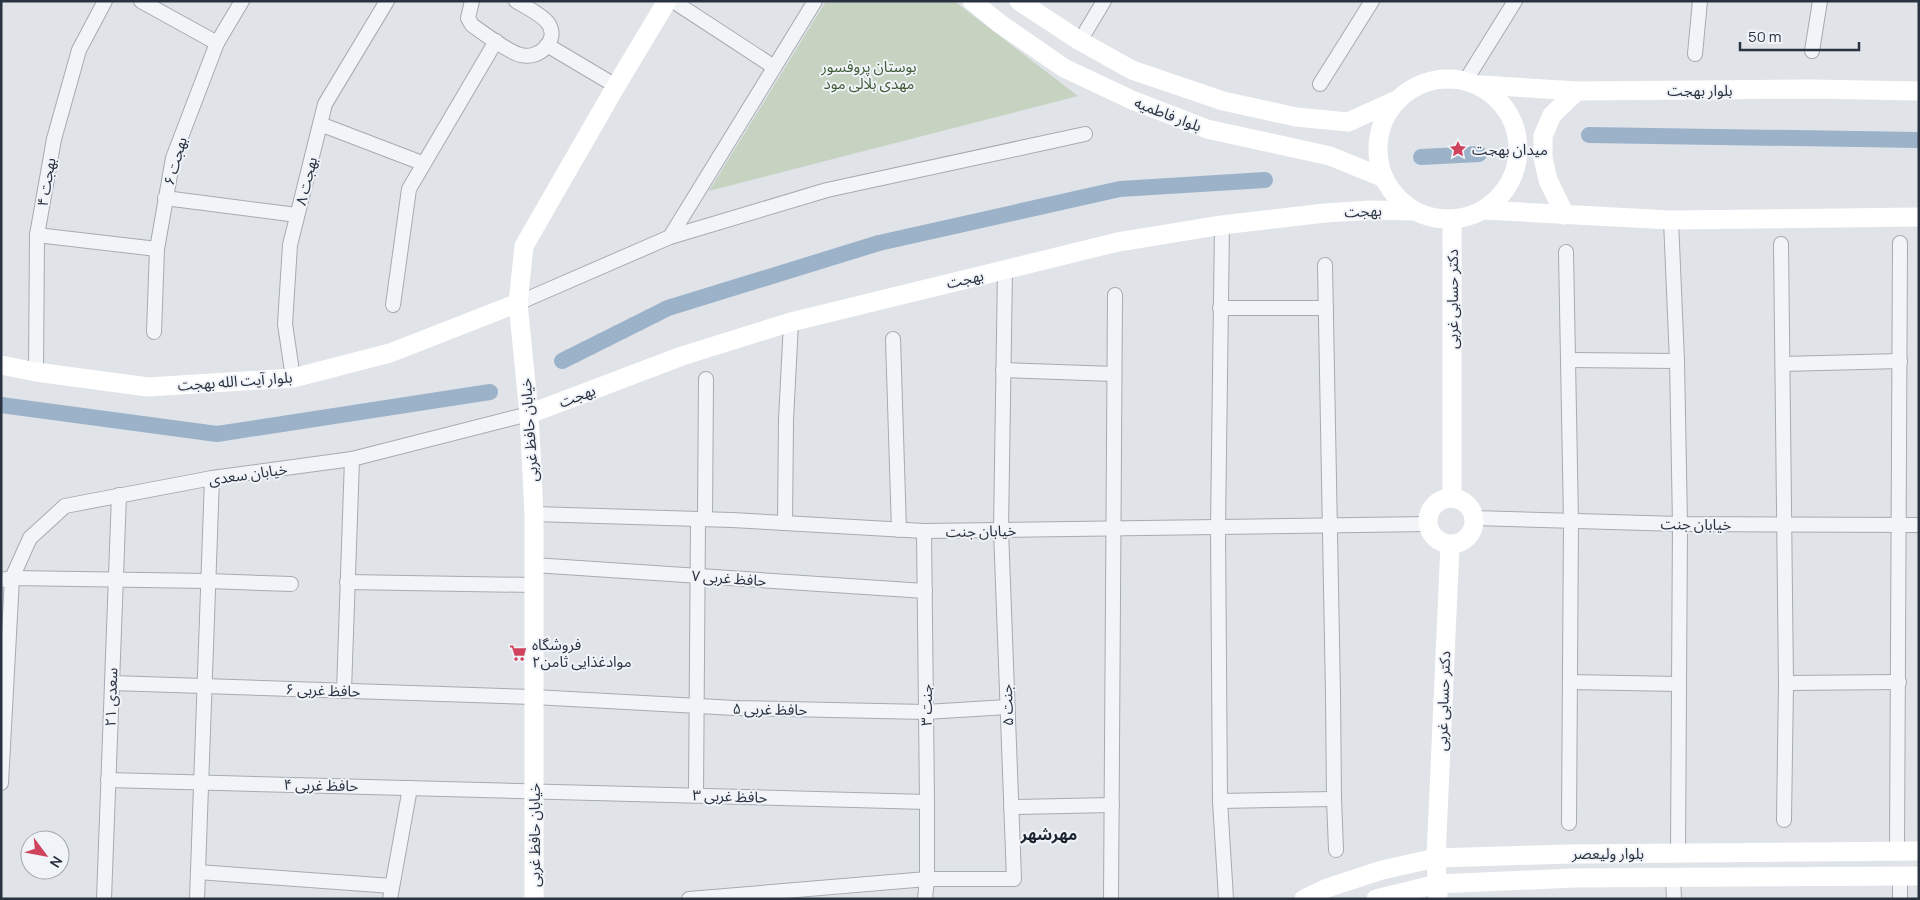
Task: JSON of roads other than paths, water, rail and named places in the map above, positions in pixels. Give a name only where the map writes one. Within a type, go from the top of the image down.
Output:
[{"type":"main road","name":"خیابان حافظ غربی","points":[[534,899],[534,514],[529,414],[518,303],[524,246],[667,1]]},
{"type":"main road","name":"بلوار فاطمیه","points":[[972,1],[999,23],[1064,68],[1132,100],[1207,129],[1330,156],[1384,178]]},
{"type":"main road","name":"بلوار فاطمیه","points":[[1019,1],[1080,41],[1132,70],[1223,101],[1296,117],[1348,122],[1397,100]]},
{"type":"main road","points":[[1436,78],[1474,82],[1504,104],[1518,131],[1519,161],[1507,190],[1484,210],[1474,215],[1452,220],[1432,218],[1414,211],[1397,197],[1384,178],[1379,162],[1380,130],[1387,114],[1397,100],[1415,86],[1436,78]]},
{"type":"main road","name":"بلوار بهجت","points":[[1474,82],[1577,91],[1811,89],[1919,91]]},
{"type":"main road","points":[[1566,215],[1548,180],[1543,158],[1543,136],[1552,115],[1577,91]]},
{"type":"main road","name":"بهجت","points":[[529,414],[682,356],[791,322],[1118,242],[1222,225],[1324,213],[1371,210],[1414,211]]},
{"type":"main road","points":[[1484,210],[1671,220],[1919,217]]},
{"type":"main road","name":"دکتر حسابی غربی","points":[[1452,220],[1452,498]]},
{"type":"main road","name":"بلوار آیت الله بهجت","points":[[1,365],[36,372],[148,387],[293,378],[390,353],[518,303]]},
{"type":"main road","points":[[1452,498],[1464,502],[1474,518],[1474,526],[1470,534],[1458,543],[1450,544],[1438,541],[1433,536],[1428,524],[1428,516],[1436,503],[1452,498]]},
{"type":"main road","name":"دکتر حسابی غربی","points":[[1438,891],[1436,858],[1450,544]]},
{"type":"main road","name":"بلوار ولیعصر","points":[[1304,899],[1327,888],[1382,870],[1436,858],[1522,855],[1919,851]]},
{"type":"main road","points":[[1522,855],[1511,865],[1511,871],[1514,876],[1522,880]]},
{"type":"main road","points":[[1382,870],[1389,875],[1392,884],[1382,897]]},
{"type":"main road","name":"بلوار ولیعصر","points":[[1382,897],[1522,880],[1919,876]]},
{"type":"street","name":"بهجت ۴","points":[[36,372],[37,234],[54,139],[80,50],[105,1]]},
{"type":"street","points":[[141,1],[217,43]]},
{"type":"street","name":"بهجت ۶","points":[[154,332],[157,249],[173,158],[217,43],[242,1]]},
{"type":"street","name":"بهجت ۸","points":[[293,378],[285,324],[290,245],[297,215],[325,104],[388,1]]},
{"type":"street","points":[[472,1],[468,18],[472,25],[521,55],[532,55],[541,52],[551,38],[549,24],[519,2]]},
{"type":"street","points":[[673,1],[774,67]]},
{"type":"street","points":[[670,236],[815,1]]},
{"type":"street","points":[[1080,41],[1104,1]]},
{"type":"street","points":[[1320,84],[1372,1]]},
{"type":"street","points":[[1474,82],[1515,1]]},
{"type":"street","points":[[1695,54],[1700,1]]},
{"type":"street","points":[[1812,51],[1820,1]]},
{"type":"street","points":[[393,305],[409,188],[422,163],[496,41]]},
{"type":"street","points":[[547,46],[616,86]]},
{"type":"street","points":[[320,124],[422,163]]},
{"type":"street","points":[[518,303],[670,236],[827,190],[1085,134]]},
{"type":"street","points":[[165,198],[297,215]]},
{"type":"street","points":[[1671,220],[1680,524],[1678,853]]},
{"type":"street","points":[[1222,225],[1218,528],[1220,801],[1226,899]]},
{"type":"street","points":[[37,234],[157,249]]},
{"type":"street","points":[[1897,851],[1900,243]]},
{"type":"street","points":[[1781,244],[1786,683],[1784,820]]},
{"type":"street","points":[[1566,252],[1571,521],[1569,823]]},
{"type":"street","points":[[1325,264],[1336,850]]},
{"type":"street","name":"جنت ۵","points":[[927,879],[1014,879],[1001,530],[1005,270]]},
{"type":"street","points":[[1111,899],[1115,295]]},
{"type":"street","points":[[1220,308],[1326,308]]},
{"type":"street","points":[[785,523],[786,420],[791,322]]},
{"type":"street","points":[[893,339],[899,530]]},
{"type":"street","points":[[1568,360],[1676,361]]},
{"type":"street","points":[[1783,364],[1900,361]]},
{"type":"street","points":[[1003,370],[1114,374]]},
{"type":"street","points":[[696,795],[698,576],[706,441],[706,379]]},
{"type":"street","name":"خیابان سعدی","points":[[7,579],[30,538],[65,506],[212,478],[352,459],[529,414]]},
{"type":"street","points":[[344,691],[352,459]]},
{"type":"street","points":[[197,899],[212,478]]},
{"type":"street","name":"سعدی ۲۱","points":[[104,899],[118,495]]},
{"type":"street","name":"خیابان جنت","points":[[534,514],[702,519],[924,531],[1330,527],[1428,524]]},
{"type":"street","name":"خیابان جنت","points":[[1474,518],[1680,524],[1919,525]]},
{"type":"street","name":"جنت ۳","points":[[924,531],[927,802],[927,879],[925,899]]},
{"type":"street","name":"حافظ غربی ۷","points":[[534,565],[925,591]]},
{"type":"street","points":[[1,783],[7,579],[208,581],[291,584]]},
{"type":"street","points":[[348,582],[534,585]]},
{"type":"street","points":[[1570,682],[1679,684]]},
{"type":"street","points":[[1786,683],[1899,682]]},
{"type":"street","name":"حافظ غربی ۶","points":[[112,683],[534,697]]},
{"type":"street","name":"حافظ غربی ۵","points":[[534,697],[697,706],[926,712],[1007,706]]},
{"type":"street","name":"حافظ غربی ۴","points":[[108,780],[534,791]]},
{"type":"street","points":[[198,872],[391,892],[410,788]]},
{"type":"street","name":"حافظ غربی ۳","points":[[534,791],[927,802]]},
{"type":"street","points":[[1220,801],[1334,799]]},
{"type":"street","points":[[1011,807],[1112,805]]},
{"type":"street","points":[[1900,876],[1900,899]]},
{"type":"street","points":[[1673,878],[1674,899]]},
{"type":"street","points":[[691,899],[927,879]]},
{"type":"waterway","points":[[1589,135],[1919,140]]},
{"type":"waterway","points":[[1421,157],[1479,154]]},
{"type":"waterway","points":[[562,361],[668,308],[879,243],[1120,189],[1265,180]]},
{"type":"waterway","points":[[1,405],[217,434],[490,392]]},
{"type":"place","name":"میدان بهجت","points":[[1458,149]]},
{"type":"place","name":"فروشگاه موادغذایی ثامن۲","points":[[518,653]]},
{"type":"district","name":"مهرشهر","points":[[1049,834]]},
{"type":"park label","name":"بوستان پروفسور مهدی بلالی مود","points":[[869,74]]}]
